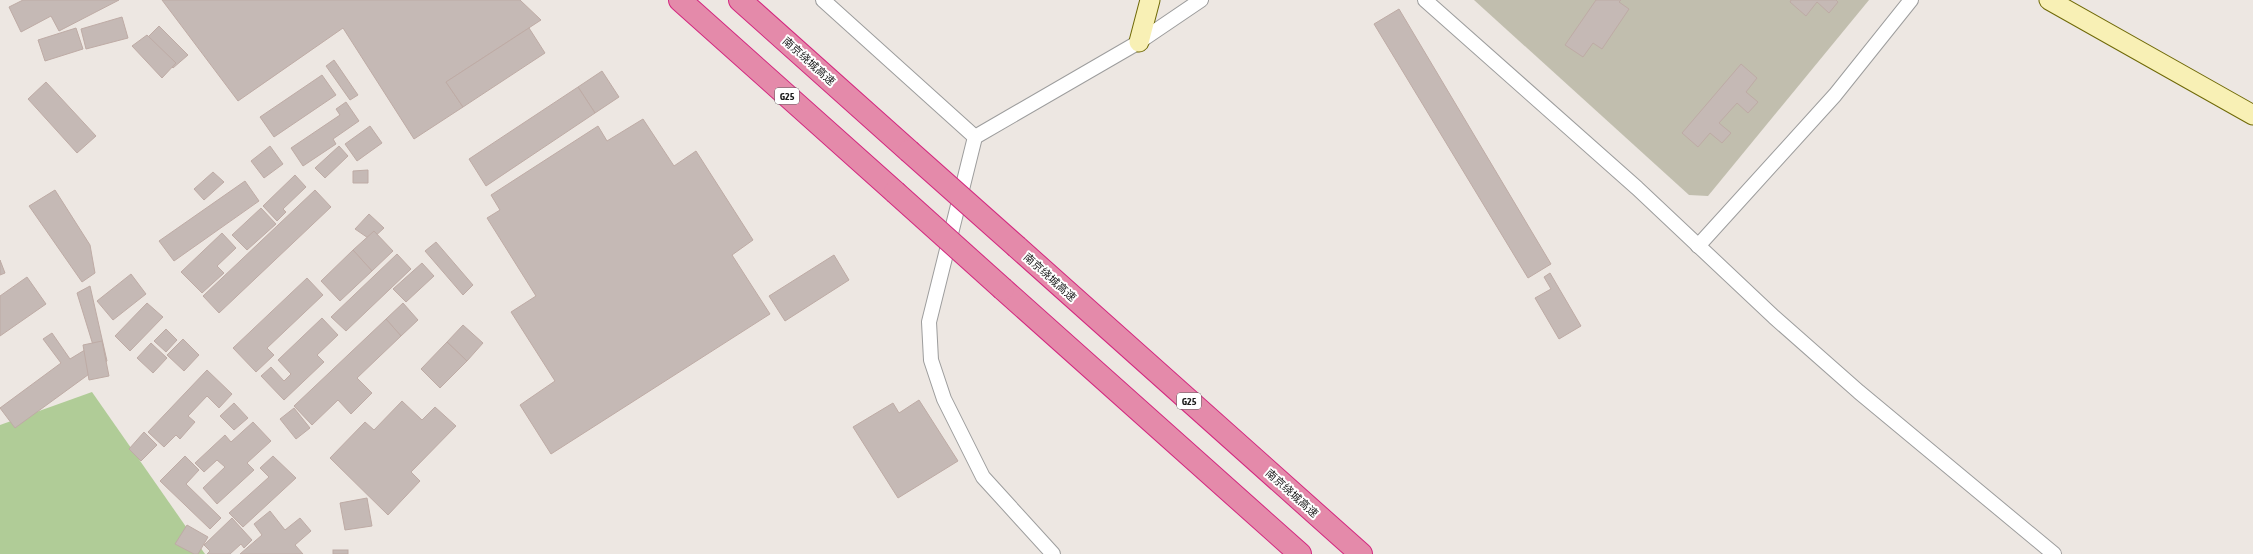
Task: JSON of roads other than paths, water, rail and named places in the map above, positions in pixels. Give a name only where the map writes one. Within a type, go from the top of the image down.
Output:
[{"type":"highway","name":"G25","points":[[680,0],[1300,554]]},
{"type":"highway","name":"南京绕城高速","points":[[740,0],[1360,554]]},
{"type":"street","points":[[823,0],[975,137]]},
{"type":"street","points":[[1139,42],[1150,0]]},
{"type":"street","points":[[1053,554],[983,477],[944,399],[931,360],[929,322],[975,137],[1139,42],[1201,0]]},
{"type":"street","points":[[1425,0],[1637,188],[1774,317],[1853,387],[2054,554]]},
{"type":"street","points":[[1698,246],[1835,95],[1911,0]]},
{"type":"street","points":[[2049,0],[2253,115]]}]
